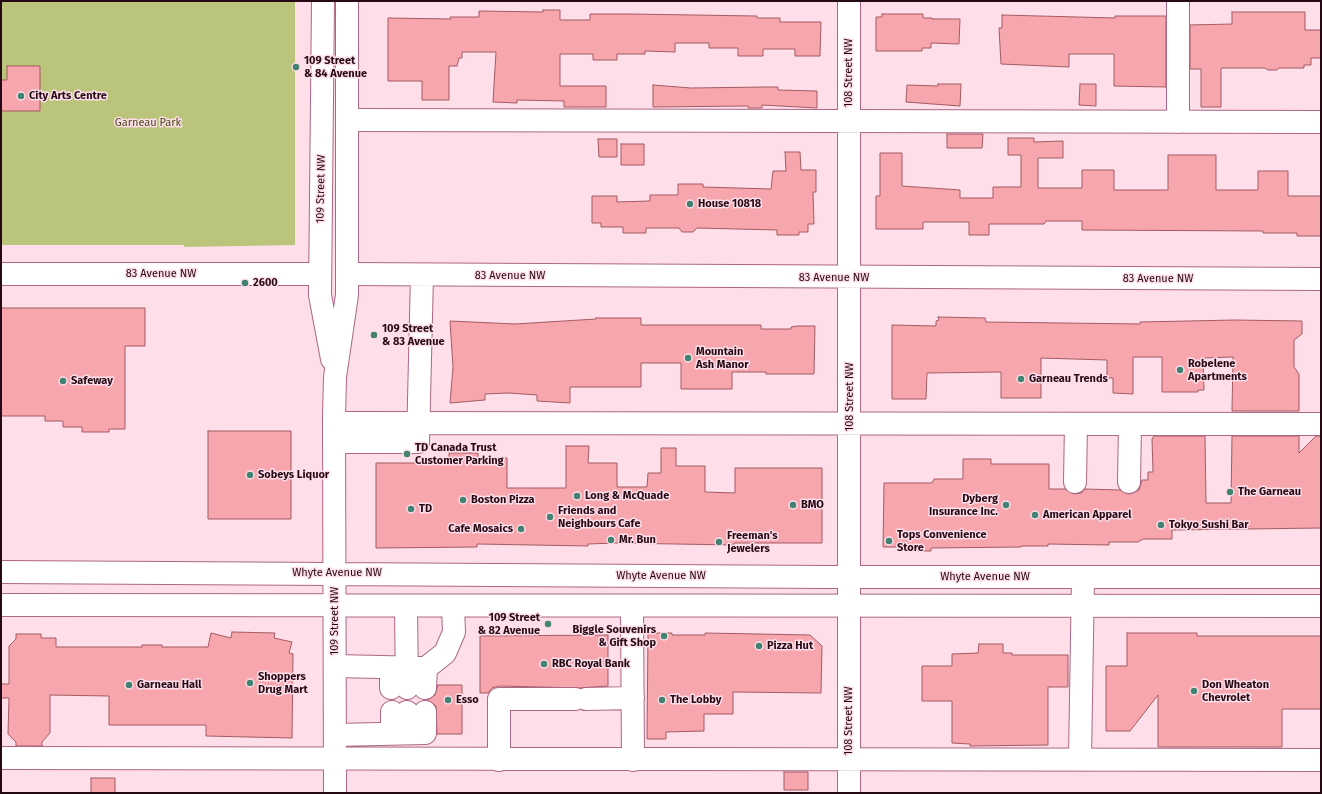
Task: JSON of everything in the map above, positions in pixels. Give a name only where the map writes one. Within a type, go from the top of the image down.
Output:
[{"type":"main road","name":"109 Street NW","points":[[323,1],[320,295],[335,377]]},
{"type":"main road","name":"109 Street NW","points":[[335,793],[334,433],[335,377],[347,295],[347,1]]},
{"type":"main road","name":"108 Street NW","points":[[849,1],[849,793]]},
{"type":"main road","points":[[1178,1],[1178,122]]},
{"type":"main road","points":[[348,120],[1321,122]]},
{"type":"main road","name":"83 Avenue NW","points":[[1,274],[320,274]]},
{"type":"main road","name":"83 Avenue NW","points":[[347,274],[422,276],[1321,279]]},
{"type":"main road","points":[[334,433],[418,442],[422,276]]},
{"type":"main road","points":[[418,422],[1321,424]]},
{"type":"main road","points":[[1076,424],[1076,482]]},
{"type":"main road","points":[[1129,482],[1130,424]]},
{"type":"main road","name":"Whyte Avenue NW","points":[[1,572],[850,577],[1321,577]]},
{"type":"main road","points":[[1080,759],[1083,577]]},
{"type":"main road","points":[[1,606],[1321,606]]},
{"type":"main road","points":[[406,606],[408,678]]},
{"type":"main road","points":[[335,666],[408,678],[445,653],[454,632],[453,607]]},
{"type":"main road","points":[[632,607],[633,760]]},
{"type":"main road","points":[[499,760],[499,698],[633,698]]},
{"type":"main road","points":[[335,735],[405,720]]},
{"type":"main road","points":[[1,758],[633,760],[849,758],[1321,760]]},
{"type":"green space","name":"Garneau Park","points":[[1,1],[295,1],[295,245],[184,247],[184,245],[1,245]]},
{"type":"building","points":[[543,10],[560,10],[560,20],[590,20],[590,14],[630,14],[757,16],[757,18],[780,18],[780,22],[821,22],[820,56],[795,56],[795,49],[763,49],[763,56],[738,56],[738,48],[709,48],[709,43],[675,43],[675,52],[645,51],[645,54],[617,54],[617,60],[593,60],[593,54],[560,54],[560,86],[606,86],[606,107],[564,107],[564,101],[517,100],[517,103],[493,102],[496,52],[462,52],[462,58],[459,58],[457,66],[449,66],[449,100],[422,100],[422,81],[388,81],[388,18],[451,19],[450,17],[479,17],[479,11],[543,12]]},
{"type":"building","points":[[1232,12],[1305,12],[1305,30],[1321,30],[1321,58],[1311,58],[1311,65],[1304,65],[1304,68],[1279,68],[1277,70],[1268,70],[1265,68],[1222,68],[1221,107],[1201,107],[1201,69],[1190,69],[1190,25],[1232,24]]},
{"type":"building","points":[[882,14],[923,14],[923,18],[960,19],[959,44],[931,43],[931,48],[922,48],[922,51],[876,51],[876,17],[882,17]]},
{"type":"building","points":[[1002,15],[1115,18],[1115,16],[1166,16],[1166,87],[1114,86],[1114,54],[1069,54],[1069,67],[1001,64],[999,28],[1002,28]]},
{"type":"building","name":"City Arts Centre","points":[[7,66],[40,66],[40,111],[1,111],[1,80],[7,80]]},
{"type":"building","points":[[938,84],[961,84],[960,106],[906,102],[907,85],[938,86]]},
{"type":"building","points":[[1080,84],[1096,84],[1096,106],[1079,105]]},
{"type":"building","points":[[653,85],[691,88],[778,87],[778,90],[817,91],[817,108],[762,105],[762,108],[748,108],[748,106],[653,107]]},
{"type":"building","points":[[947,134],[983,134],[982,148],[947,148]]},
{"type":"building","points":[[1008,138],[1034,138],[1034,142],[1063,141],[1063,158],[1038,158],[1038,188],[1082,188],[1082,170],[1114,170],[1114,190],[1168,190],[1168,155],[1216,155],[1216,190],[1258,190],[1258,171],[1288,171],[1288,196],[1321,196],[1321,236],[1297,236],[1297,233],[1263,233],[1263,231],[1082,230],[1082,221],[1046,221],[1044,224],[989,224],[989,235],[969,235],[969,222],[923,222],[923,229],[876,229],[876,196],[880,196],[880,153],[902,153],[902,186],[960,190],[960,198],[993,198],[993,187],[1021,187],[1021,155],[1008,155]]},
{"type":"building","points":[[598,139],[617,139],[617,157],[599,157]]},
{"type":"building","points":[[621,144],[644,144],[644,165],[621,165]]},
{"type":"building","points":[[785,152],[800,152],[801,170],[816,170],[816,192],[813,192],[814,224],[808,224],[808,232],[799,232],[799,235],[777,235],[777,230],[697,228],[693,232],[682,232],[679,228],[646,228],[646,233],[623,233],[623,227],[601,227],[601,223],[592,223],[592,196],[617,196],[617,202],[650,201],[650,195],[678,195],[678,184],[703,184],[703,187],[771,189],[773,171],[786,171]]},
{"type":"building","name":"Safeway","points":[[1,308],[145,308],[145,346],[125,346],[125,429],[109,429],[109,432],[82,432],[82,427],[63,427],[63,421],[45,421],[45,416],[1,416]]},
{"type":"building","points":[[938,317],[985,318],[986,322],[1140,324],[1140,322],[1235,320],[1302,321],[1302,334],[1294,340],[1294,367],[1299,374],[1299,411],[1232,411],[1233,357],[1203,358],[1204,390],[1198,390],[1198,392],[1162,392],[1162,357],[1133,357],[1133,394],[1113,393],[1113,378],[1107,378],[1107,360],[1041,358],[1041,398],[1001,398],[1001,372],[927,373],[926,399],[892,399],[892,325],[936,326],[936,321],[939,320]]},
{"type":"building","points":[[596,318],[641,318],[641,325],[761,325],[761,329],[791,329],[791,327],[797,326],[815,326],[814,374],[732,372],[732,389],[681,389],[681,363],[641,363],[641,387],[570,387],[570,403],[537,401],[537,395],[508,393],[485,394],[485,400],[450,403],[453,367],[450,321],[515,324]]},
{"type":"building","name":"Sobeys Liquor","points":[[208,431],[291,431],[291,519],[208,519]]},
{"type":"building","points":[[1154,436],[1205,436],[1206,503],[1231,503],[1232,436],[1299,436],[1299,453],[1316,436],[1321,436],[1321,528],[1172,530],[1172,539],[1143,539],[1138,542],[1109,542],[1109,545],[1048,544],[1048,546],[1021,547],[931,548],[931,551],[907,551],[907,547],[883,547],[884,483],[932,483],[934,479],[963,479],[963,459],[991,459],[991,464],[1049,464],[1049,489],[1065,489],[1074,494],[1081,493],[1085,489],[1120,490],[1129,494],[1139,490],[1142,480],[1148,480],[1148,472],[1153,472],[1152,439]]},
{"type":"building","points":[[566,446],[589,446],[588,463],[617,463],[617,487],[647,487],[648,473],[661,473],[661,448],[676,448],[676,466],[705,466],[705,492],[735,493],[735,468],[822,468],[822,543],[734,543],[734,545],[616,543],[588,544],[588,546],[477,544],[477,547],[376,548],[376,463],[449,463],[449,453],[478,453],[478,458],[507,458],[507,488],[566,488]]},
{"type":"building","points":[[232,632],[275,633],[274,638],[292,642],[289,653],[293,654],[292,738],[206,736],[206,725],[109,725],[109,696],[50,695],[50,733],[42,742],[42,746],[16,746],[16,742],[8,734],[9,698],[1,698],[1,684],[9,684],[9,646],[16,639],[16,634],[41,634],[41,638],[56,638],[56,647],[142,647],[142,645],[162,645],[162,647],[208,647],[211,633],[231,638]]},
{"type":"building","points":[[648,633],[672,633],[672,635],[705,635],[705,633],[810,635],[822,646],[821,693],[733,692],[733,714],[704,714],[704,731],[666,732],[666,739],[647,739]]},
{"type":"building","name":"Don Wheaton Chevrolet","points":[[1127,633],[1197,633],[1197,636],[1321,636],[1321,709],[1282,709],[1282,747],[1158,747],[1158,695],[1130,731],[1106,731],[1106,666],[1127,666]]},
{"type":"building","name":"RBC Royal Bank","points":[[608,635],[608,686],[581,688],[499,686],[492,688],[488,693],[480,693],[480,636]]},
{"type":"building","points":[[979,644],[1003,644],[1003,653],[1012,653],[1012,655],[1068,655],[1068,687],[1048,687],[1048,745],[970,746],[970,744],[952,743],[952,701],[922,701],[922,666],[952,666],[952,654],[978,653]]},
{"type":"building","name":"Esso","points":[[438,685],[462,685],[462,734],[437,734],[436,706],[427,700],[435,695]]},
{"type":"building","points":[[784,772],[808,772],[808,790],[784,790]]},
{"type":"building","points":[[91,778],[115,778],[115,793],[91,793]]},
{"type":"place","name":"109 Street & 84 Avenue","points":[[296,67]]},
{"type":"place","name":"City Arts Centre","points":[[21,96]]},
{"type":"place","name":"House 10818","points":[[690,204]]},
{"type":"place","name":"2600","points":[[245,283]]},
{"type":"place","name":"109 Street & 83 Avenue","points":[[374,335]]},
{"type":"place","name":"Mountain Ash Manor","points":[[688,358]]},
{"type":"place","name":"Robelene Apartments","points":[[1180,370]]},
{"type":"place","name":"Garneau Trends","points":[[1021,379]]},
{"type":"place","name":"Safeway","points":[[63,381]]},
{"type":"place","name":"TD Canada Trust Customer Parking","points":[[407,454]]},
{"type":"place","name":"Sobeys Liquor","points":[[250,475]]},
{"type":"place","name":"The Garneau","points":[[1230,492]]},
{"type":"place","name":"Long & McQuade","points":[[577,496]]},
{"type":"place","name":"Boston Pizza","points":[[463,500]]},
{"type":"place","name":"BMO","points":[[793,505]]},
{"type":"place","name":"Dyberg Insurance Inc.","points":[[1006,505]]},
{"type":"place","name":"TD","points":[[411,509]]},
{"type":"place","name":"American Apparel","points":[[1035,515]]},
{"type":"place","name":"Friends and Neighbours Cafe","points":[[550,517]]},
{"type":"place","name":"Tokyo Sushi Bar","points":[[1161,525]]},
{"type":"place","name":"Cafe Mosaics","points":[[521,529]]},
{"type":"place","name":"Mr. Bun","points":[[611,540]]},
{"type":"place","name":"Tops Convenience Store","points":[[889,541]]},
{"type":"place","name":"Freeman's Jewelers","points":[[719,542]]},
{"type":"place","name":"109 Street & 82 Avenue","points":[[548,624]]},
{"type":"place","name":"Biggle Souvenirs & Gift Shop","points":[[664,636]]},
{"type":"place","name":"Pizza Hut","points":[[759,646]]},
{"type":"place","name":"RBC Royal Bank","points":[[544,664]]},
{"type":"place","name":"Shoppers Drug Mart","points":[[250,683]]},
{"type":"place","name":"Garneau Hall","points":[[129,685]]},
{"type":"place","name":"Don Wheaton Chevrolet","points":[[1194,691]]},
{"type":"place","name":"Esso","points":[[448,700]]},
{"type":"place","name":"The Lobby","points":[[662,700]]}]
